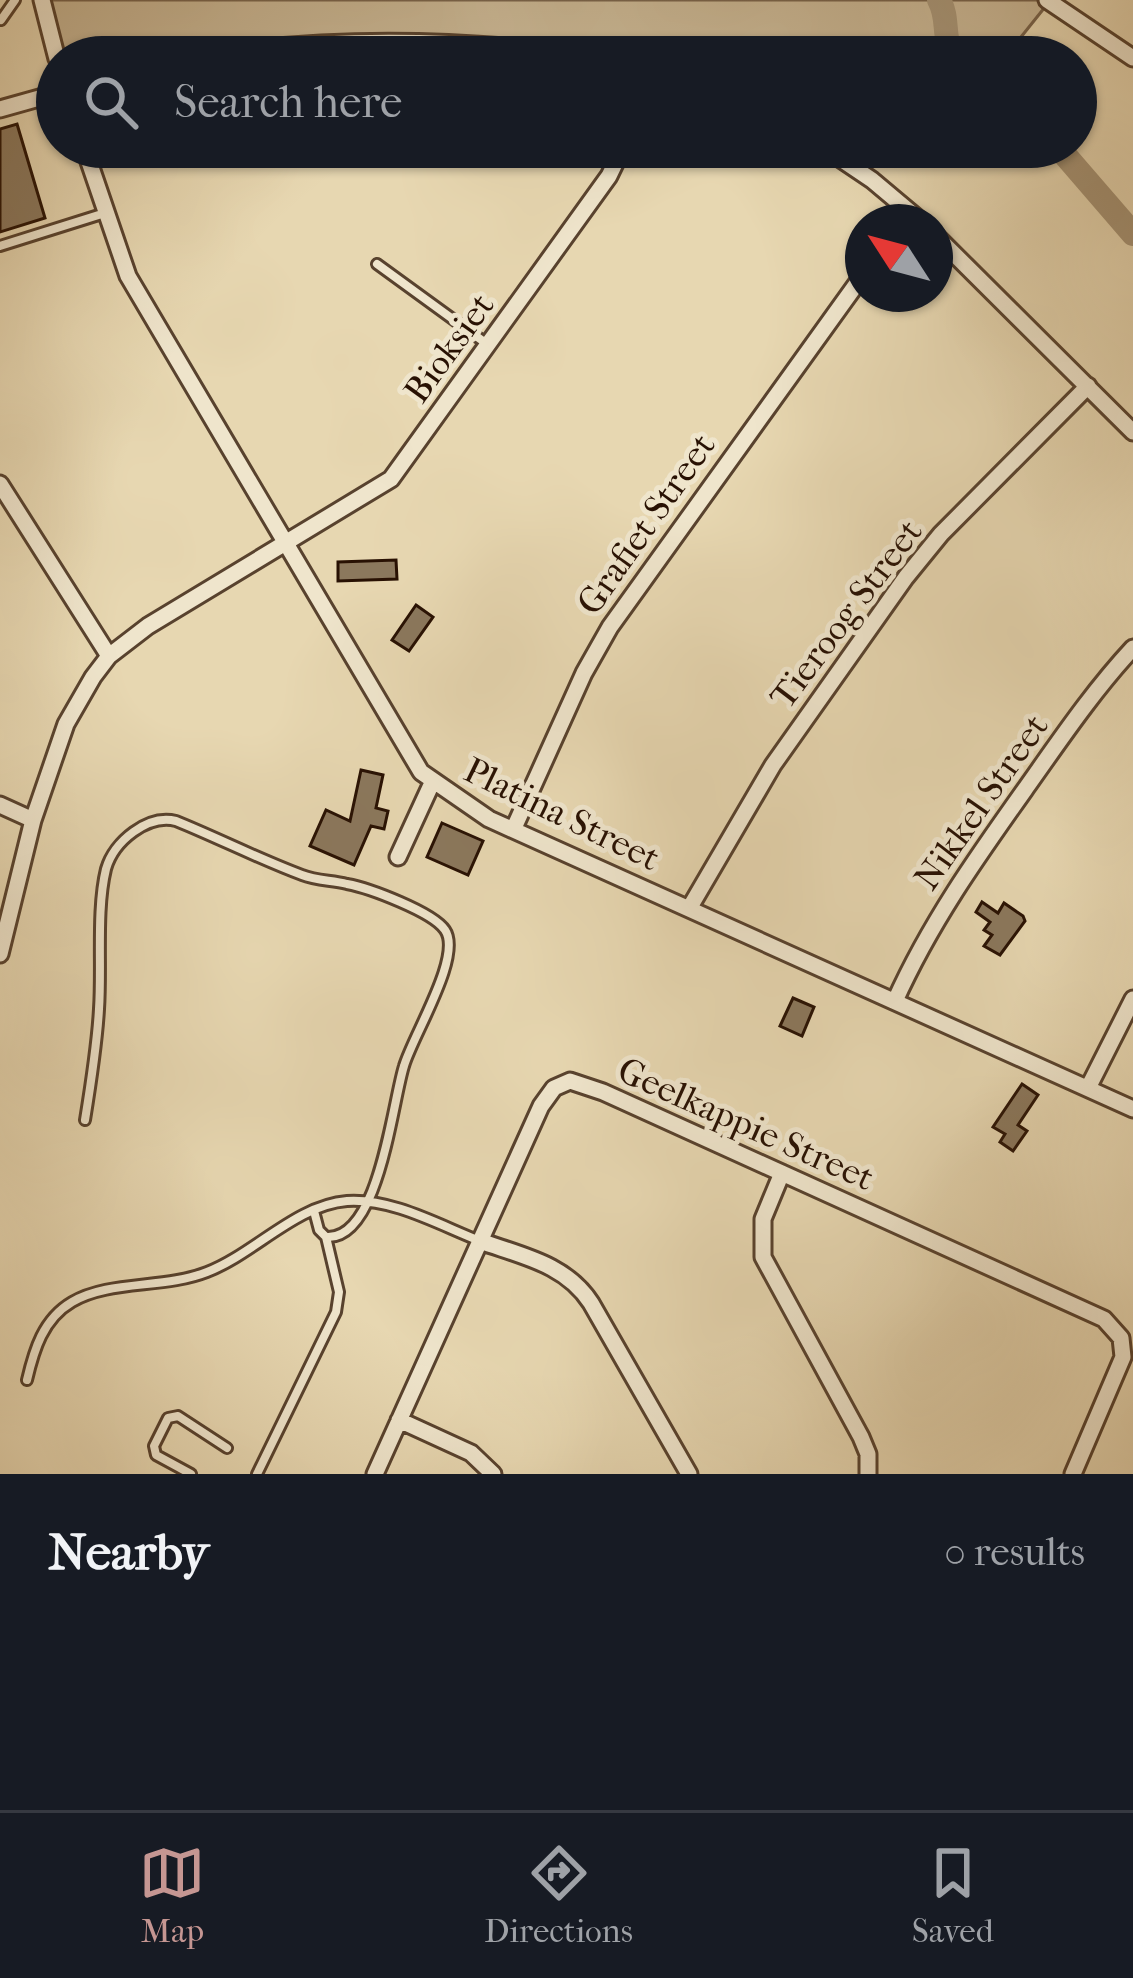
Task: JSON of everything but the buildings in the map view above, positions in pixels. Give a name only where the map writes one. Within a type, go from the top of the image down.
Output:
[{"type":"street","points":[[42,0],[51,36]]},
{"type":"street","points":[[1047,0],[1133,58]]},
{"type":"street","points":[[0,110],[36,99]]},
{"type":"street","name":"Platina Street","points":[[91,168],[128,276],[385,716],[432,783],[489,819],[1133,1109]]},
{"type":"street","name":"Bioksiet","points":[[0,954],[33,820],[71,712],[110,656],[148,626],[391,479],[613,168]]},
{"type":"street","points":[[856,168],[898,204]]},
{"type":"street","points":[[953,253],[1133,432]]},
{"type":"street","name":"Grafiet Street","points":[[514,829],[610,626],[845,300]]},
{"type":"street","name":"Tieroog Street","points":[[690,908],[773,765],[906,577],[941,534],[1088,386]]},
{"type":"street","points":[[0,484],[110,656]]},
{"type":"street","name":"Nikkel Street","points":[[895,1001],[930,927],[969,868],[1099,686],[1133,648]]},
{"type":"street","points":[[398,857],[432,783]]},
{"type":"street","points":[[0,805],[33,820]]},
{"type":"street","points":[[1088,1088],[1133,999]]},
{"type":"street","name":"Geelkappie Street","points":[[375,1474],[545,1098],[570,1081],[603,1091],[1104,1319],[1121,1338],[1123,1357],[1073,1474]]},
{"type":"street","points":[[782,1173],[763,1219],[764,1257],[861,1437],[868,1454],[868,1474]]},
{"type":"street","points":[[480,1241],[555,1268],[573,1280],[689,1474]]},
{"type":"street","points":[[399,1420],[479,1458],[493,1474]]},
{"type":"lane","points":[[2,20],[15,0]]},
{"type":"lane","points":[[0,246],[105,213]]},
{"type":"lane","points":[[376,264],[489,345]]},
{"type":"lane","points":[[85,1120],[99,1012],[107,866],[144,824],[154,818],[176,821],[302,875],[358,886],[424,913],[448,935],[450,955],[405,1063],[388,1145],[365,1202],[351,1232],[326,1238]]},
{"type":"lane","points":[[27,1380],[42,1334],[70,1303],[98,1292],[166,1285],[212,1270],[314,1211],[365,1202],[391,1207],[480,1241]]},
{"type":"lane","points":[[257,1474],[336,1312],[339,1292],[314,1211]]},
{"type":"lane","points":[[191,1474],[155,1455],[154,1446],[168,1418],[178,1416],[227,1448]]},
{"type":"shaded area","points":[[40,0],[1049,2],[1022,36],[51,36]]},
{"type":"waterway","points":[[939,0],[947,36]]},
{"type":"waterway","points":[[1076,168],[1133,234]]}]
